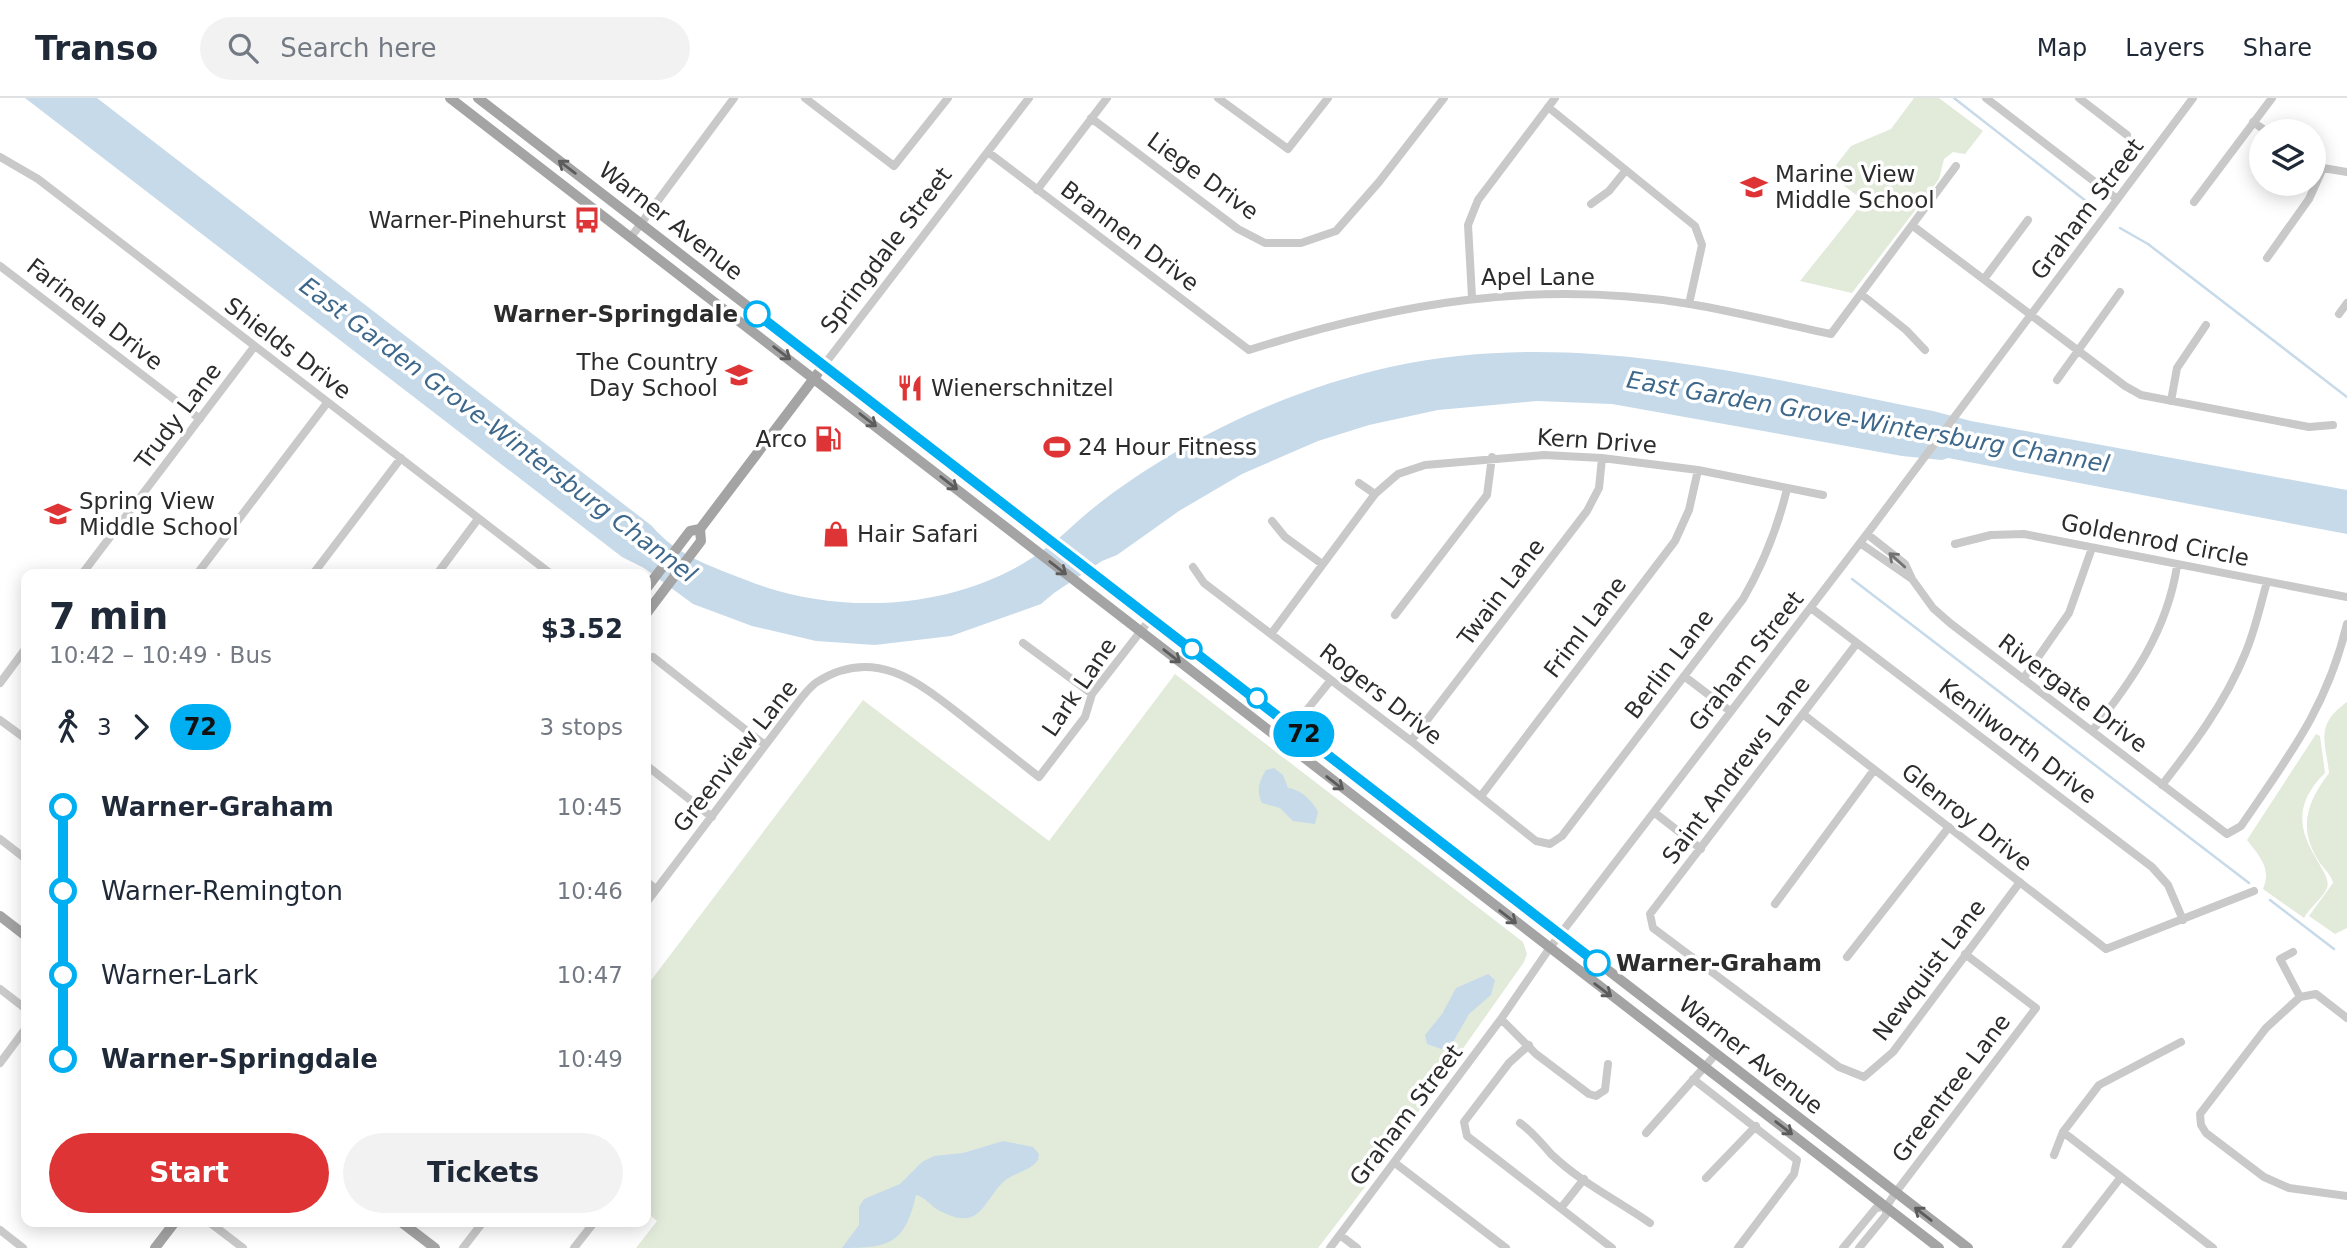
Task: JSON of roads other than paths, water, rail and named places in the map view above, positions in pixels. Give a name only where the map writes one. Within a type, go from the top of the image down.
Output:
[{"type":"main road","name":"Warner Avenue","points":[[450,98],[1939,1248]]},
{"type":"main road","name":"Warner Avenue","points":[[478,98],[1968,1248]]},
{"type":"main road","points":[[685,278],[703,284],[736,308],[743,303]]},
{"type":"main road","name":"Springdale Street","points":[[651,583],[690,531],[700,529],[824,365]]},
{"type":"main road","points":[[970,499],[980,486]]},
{"type":"main road","points":[[1011,531],[1014,526],[1022,527],[1035,537],[1054,542]]},
{"type":"main road","name":"Springdale Street","points":[[651,607],[701,541],[700,529]]},
{"type":"main road","points":[[0,916],[21,932]]},
{"type":"main road","points":[[155,1248],[171,1227]]},
{"type":"main road","points":[[408,1227],[435,1248]]},
{"type":"street","points":[[631,237],[734,98]]},
{"type":"street","points":[[806,98],[894,166],[948,98]]},
{"type":"street","name":"Springdale Street","points":[[824,365],[1029,98]]},
{"type":"street","points":[[1037,190],[1107,98]]},
{"type":"street","points":[[1218,98],[1288,149],[1328,98]]},
{"type":"street","name":"Liege Drive","points":[[1091,118],[1238,229],[1265,243],[1301,243],[1336,231],[1380,182],[1444,98]]},
{"type":"street","points":[[1472,297],[1468,225],[1478,200],[1555,98]]},
{"type":"street","points":[[1986,98],[2115,202]]},
{"type":"street","points":[[2079,98],[2127,135]]},
{"type":"street","name":"Graham Street","points":[[1330,1248],[1501,1019],[1560,934],[1811,608],[2193,98]]},
{"type":"street","points":[[2255,119],[2272,98]]},
{"type":"street","points":[[1548,107],[1695,226],[1702,245],[1689,304]]},
{"type":"street","points":[[2194,202],[2249,127]]},
{"type":"street","name":"Brannen Drive","points":[[988,152],[1249,350]]},
{"type":"street","name":"Shields Drive","points":[[0,157],[38,179],[544,569]]},
{"type":"street","points":[[1925,350],[1906,330],[1861,294],[1956,166]]},
{"type":"street","points":[[2326,168],[2347,172]]},
{"type":"street","points":[[1591,204],[1609,191],[1626,170]]},
{"type":"street","points":[[2267,258],[2310,196]]},
{"type":"street","points":[[1984,279],[2028,220]]},
{"type":"street","points":[[1913,226],[2124,386],[2141,395],[2309,427],[2333,425]]},
{"type":"street","name":"Farinella Drive","points":[[0,266],[200,419]]},
{"type":"street","points":[[2057,380],[2120,292]]},
{"type":"street","name":"Apel Lane","points":[[1249,350],[1331,324],[1472,297],[1577,293],[1689,304],[1831,334],[1861,294]]},
{"type":"street","points":[[2339,314],[2347,303]]},
{"type":"street","points":[[2171,401],[2177,368],[2206,325]]},
{"type":"street","name":"Trudy Lane","points":[[86,569],[254,347]]},
{"type":"street","points":[[201,569],[327,403]]},
{"type":"street","name":"Kern Drive","points":[[1271,634],[1375,494],[1398,474],[1425,466],[1492,457],[1544,455],[1602,458],[1698,470],[1823,495]]},
{"type":"street","points":[[1395,615],[1487,495],[1492,478],[1492,457]]},
{"type":"street","points":[[317,569],[401,458]]},
{"type":"street","name":"Twain Lane","points":[[1411,741],[1587,511],[1599,488],[1602,458]]},
{"type":"street","name":"Friml Lane","points":[[1481,796],[1675,541],[1689,510],[1698,470]]},
{"type":"street","points":[[1359,482],[1375,494]]},
{"type":"street","name":"Berlin Lane","points":[[1550,844],[1562,836],[1743,599],[1763,565],[1777,532],[1787,489]]},
{"type":"street","points":[[441,569],[478,519]]},
{"type":"street","points":[[1272,522],[1285,537],[1322,564]]},
{"type":"street","name":"Rivergate Drive","points":[[1867,534],[1905,564],[1912,579],[1938,613],[2218,830],[2231,834],[2241,826],[2298,746],[2324,694],[2347,624]]},
{"type":"street","name":"Goldenrod Circle","points":[[1955,544],[1991,535],[2024,534],[2177,566],[2347,597]]},
{"type":"street","name":"Rivergate Drive","points":[[1860,543],[1912,579]]},
{"type":"street","points":[[2023,679],[2069,613],[2092,548]]},
{"type":"street","points":[[2092,732],[2147,655],[2163,620],[2177,566]]},
{"type":"street","name":"Rogers Drive","points":[[1193,567],[1204,583],[1411,741],[1536,841],[1550,844]]},
{"type":"street","points":[[2162,785],[2214,715],[2229,689],[2249,644],[2267,582]]},
{"type":"street","name":"Kenilworth Drive","points":[[1811,608],[2152,867],[2168,885],[2183,920]]},
{"type":"street","name":"Lark Lane","points":[[1039,777],[1085,717],[1092,694],[1151,618]]},
{"type":"street","points":[[1023,643],[1092,694]]},
{"type":"street","name":"Saint Andrews Lane","points":[[1857,643],[1650,914],[1650,922],[1653,928],[1839,1067],[1864,1077]]},
{"type":"street","points":[[0,683],[21,655]]},
{"type":"street","points":[[653,657],[765,745]]},
{"type":"street","name":"Greenview Lane","points":[[651,896],[765,745],[816,683],[841,671],[864,667],[889,669],[916,680],[1039,777]]},
{"type":"street","points":[[1684,676],[1730,712]]},
{"type":"street","points":[[1281,741],[1331,680]]},
{"type":"street","name":"Glenroy Drive","points":[[1804,715],[2106,949],[2183,920]]},
{"type":"street","points":[[0,720],[21,735]]},
{"type":"street","points":[[651,769],[712,817]]},
{"type":"street","points":[[1775,904],[1874,770]]},
{"type":"street","points":[[1655,813],[1701,849]]},
{"type":"street","points":[[1847,957],[1948,827]]},
{"type":"street","points":[[0,839],[21,855]]},
{"type":"street","name":"Newquist Lane","points":[[1864,1077],[1893,1052],[2020,882]]},
{"type":"street","points":[[651,885],[656,889]]},
{"type":"street","points":[[2183,920],[2254,891]]},
{"type":"street","points":[[2292,952],[2280,959],[2300,997]]},
{"type":"street","name":"Greentree Lane","points":[[1860,1248],[1886,1215],[1886,1207],[1896,1192],[2036,1008],[1965,954]]},
{"type":"street","points":[[0,989],[21,1005]]},
{"type":"street","points":[[2347,1018],[2316,994],[2300,997],[2266,1028],[2200,1114],[2201,1125],[2206,1133],[2269,1180],[2288,1188],[2347,1196]]},
{"type":"street","points":[[1501,1019],[1589,1094],[1596,1096],[1605,1090],[1608,1064]]},
{"type":"street","points":[[0,1063],[21,1035]]},
{"type":"street","points":[[2054,1154],[2063,1132],[2099,1085],[2181,1042]]},
{"type":"street","points":[[1529,1045],[1509,1063],[1464,1122],[1464,1130],[1467,1136],[1612,1248]]},
{"type":"street","points":[[1646,1133],[1715,1055]]},
{"type":"street","points":[[1693,1079],[1792,1154],[1798,1167],[1738,1248]]},
{"type":"street","points":[[1520,1123],[1536,1135],[1551,1153],[1605,1196],[1650,1223]]},
{"type":"street","points":[[1706,1178],[1756,1126]]},
{"type":"street","points":[[2063,1132],[2213,1248]]},
{"type":"street","points":[[1395,1163],[1506,1248]]},
{"type":"street","points":[[2066,1248],[2121,1177]]},
{"type":"street","points":[[1561,1208],[1584,1179]]},
{"type":"street","points":[[1843,1248],[1875,1208],[1886,1207]]},
{"type":"street","points":[[216,1227],[243,1248]]},
{"type":"street","points":[[463,1248],[479,1227]]},
{"type":"street","points":[[574,1248],[587,1227]]},
{"type":"street","points":[[0,1230],[23,1248]]},
{"type":"street","points":[[1340,1235],[1357,1248]]},
{"type":"water","name":"East Garden Grove-Wintersburg Channel","points":[[25,98],[97,98],[652,526],[672,545],[707,565],[746,580],[815,599],[887,603],[923,599],[992,579],[1039,553],[1102,501],[1140,474],[1203,436],[1282,401],[1336,382],[1390,367],[1459,356],[1527,352],[1595,354],[1731,371],[1971,421],[2347,490],[2347,534],[1948,458],[1942,460],[1902,456],[1612,404],[1537,401],[1438,410],[1369,425],[1318,441],[1242,474],[1179,511],[1041,604],[951,636],[875,645],[816,641],[752,626],[693,604],[651,573],[651,569],[645,569],[622,557]]},
{"type":"water","points":[[1274,768],[1283,775],[1288,788],[1306,796],[1313,804],[1318,812],[1315,824],[1293,821],[1280,808],[1262,803],[1259,794],[1260,782],[1266,770]]},
{"type":"water","points":[[1488,974],[1495,980],[1491,995],[1469,1014],[1453,1042],[1441,1049],[1427,1044],[1425,1035],[1442,1014],[1456,988]]},
{"type":"water","points":[[1003,1141],[1033,1147],[1039,1154],[1038,1160],[1031,1167],[1002,1183],[978,1213],[971,1217],[952,1216],[916,1195],[906,1224],[892,1240],[872,1247],[842,1248],[859,1225],[859,1207],[864,1199],[900,1184],[922,1162],[934,1156],[963,1153]]},
{"type":"waterway","points":[[1954,98],[2091,205]]},
{"type":"waterway","points":[[2120,228],[2148,244],[2347,397]]},
{"type":"waterway","points":[[1852,579],[2249,883]]},
{"type":"waterway","points":[[2270,900],[2334,949]]},
{"type":"place","name":"Marine View Middle School","points":[[1754,187]]},
{"type":"place","name":"Warner-Pinehurst","points":[[587,220]]},
{"type":"place","name":"Warner-Springdale","points":[[757,314]]},
{"type":"place","name":"The Country Day School","points":[[739,375]]},
{"type":"place","name":"Wienerschnitzel","points":[[910,388]]},
{"type":"place","name":"Arco","points":[[828,439]]},
{"type":"place","name":"24 Hour Fitness","points":[[1057,447]]},
{"type":"place","name":"Spring View Middle School","points":[[58,514]]},
{"type":"place","name":"Hair Safari","points":[[836,534]]},
{"type":"place","name":"Warner-Graham","points":[[1597,963]]}]
